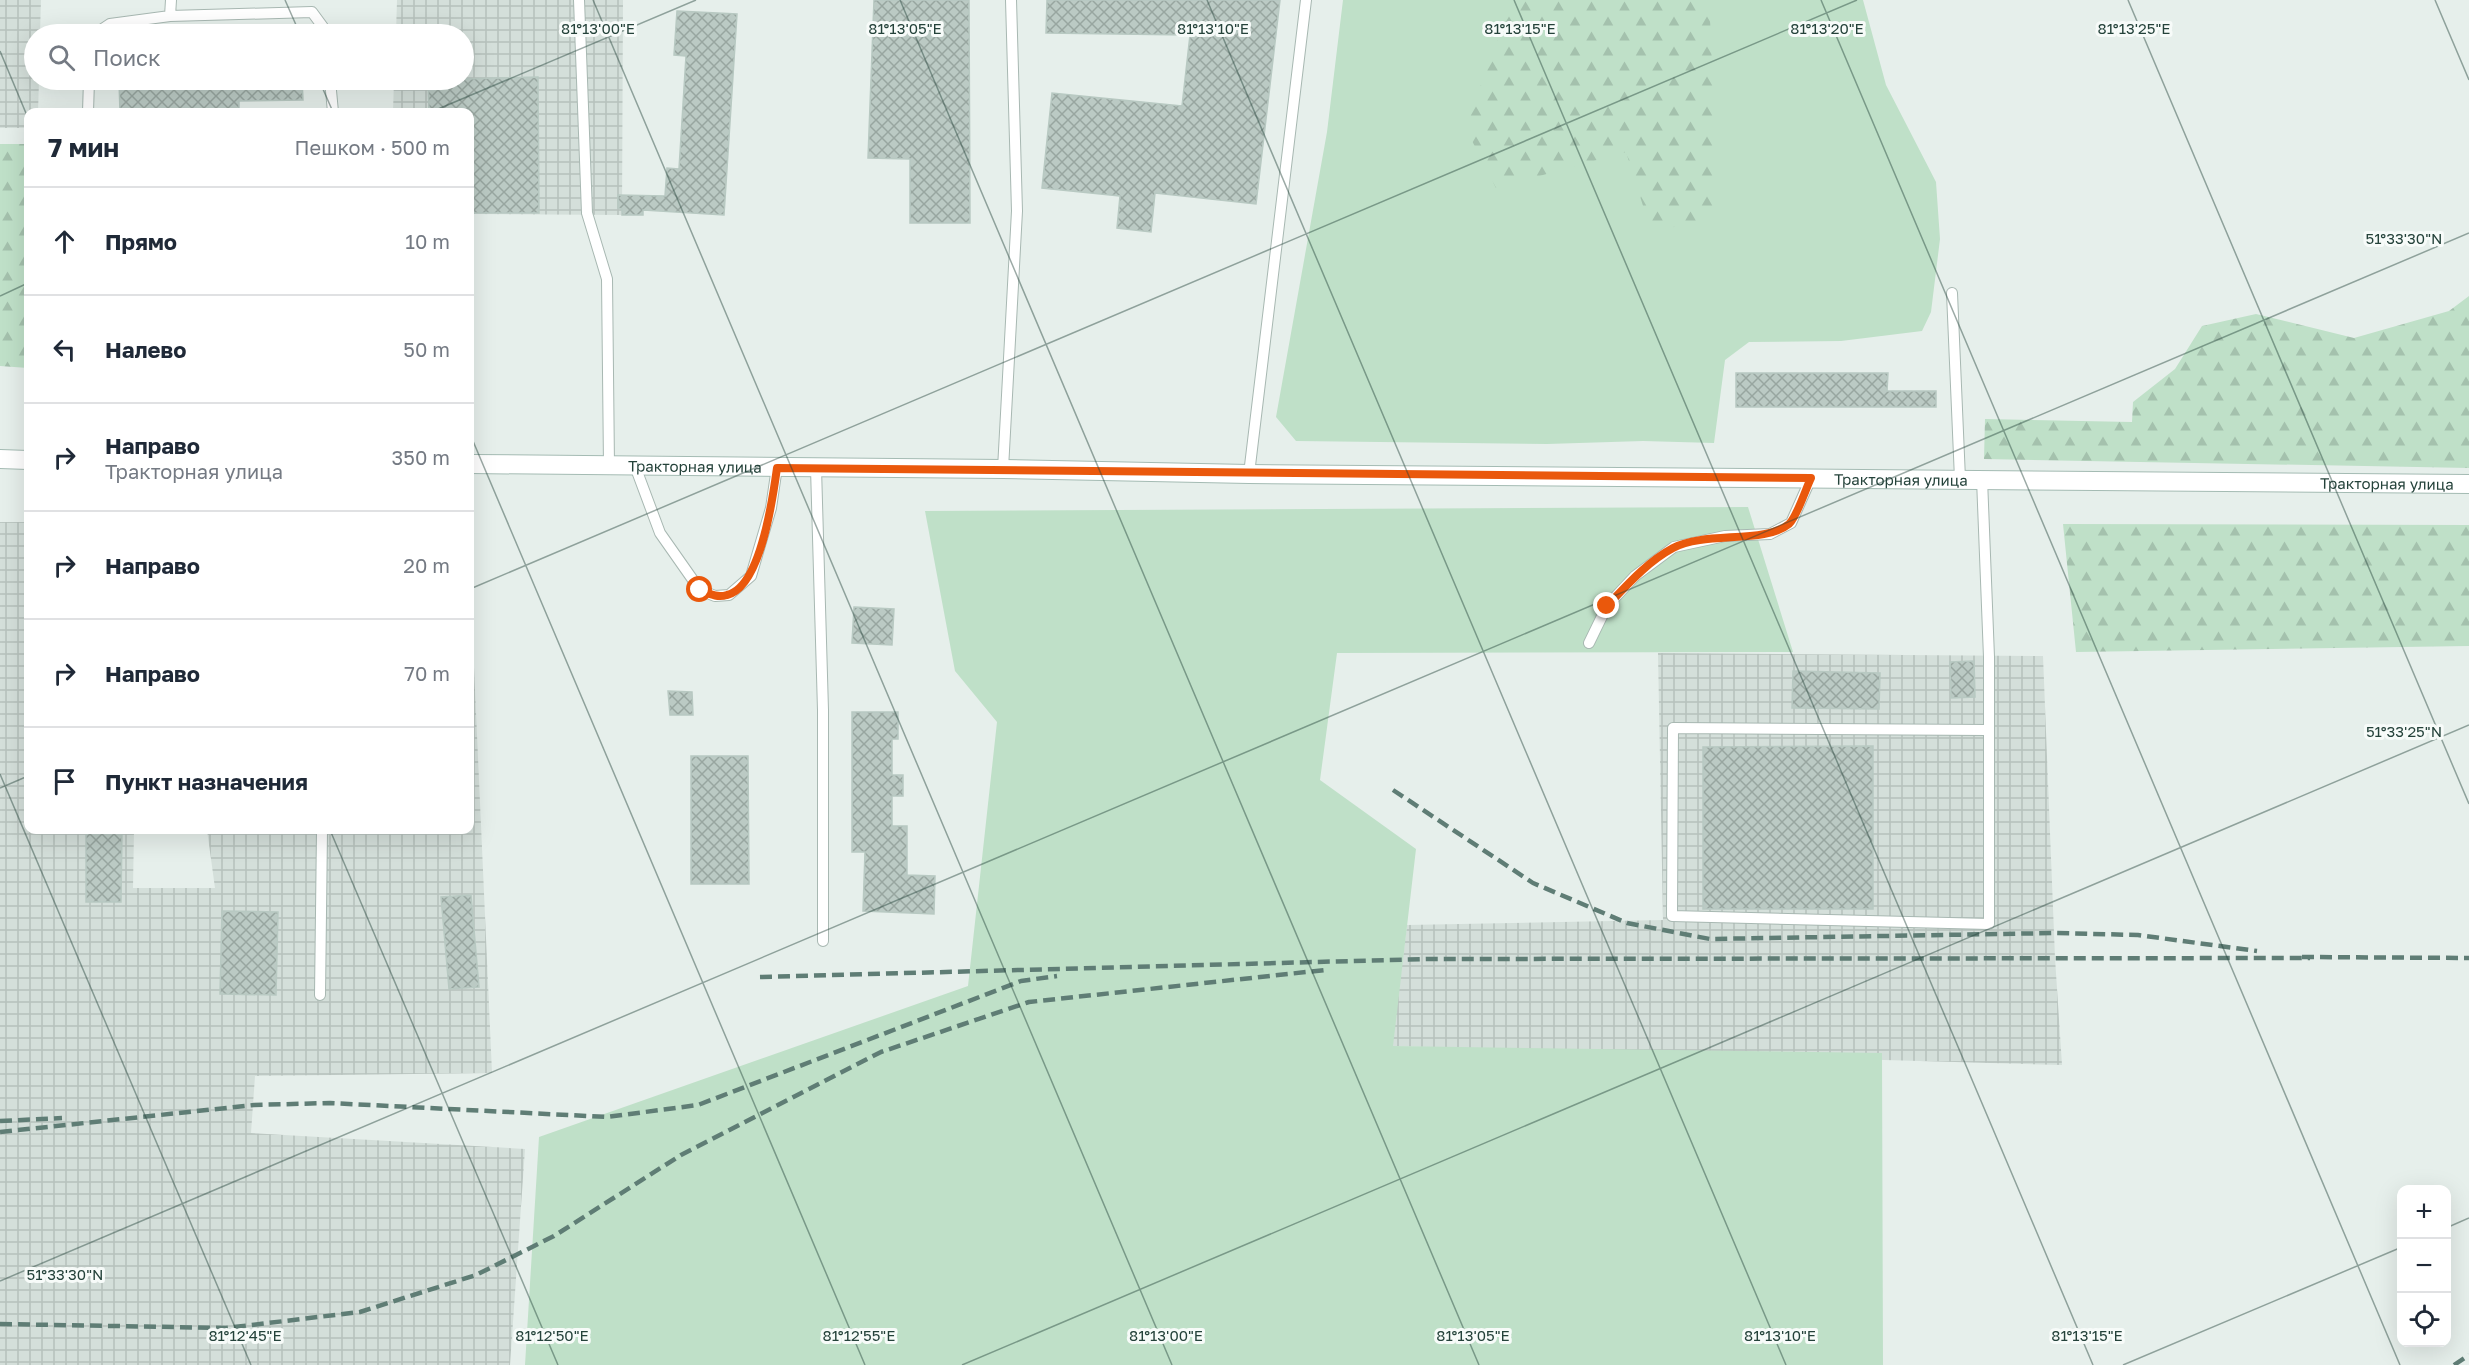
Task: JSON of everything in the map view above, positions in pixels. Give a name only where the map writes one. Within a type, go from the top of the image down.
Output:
[{"type":"main road","points":[[0,459],[24,460]]},
{"type":"main road","name":"Тракторная улица","points":[[474,464],[1003,469],[1249,474],[2469,484]]},
{"type":"lane","points":[[170,16],[171,0]]},
{"type":"lane","points":[[579,0],[587,213],[607,279],[609,466]]},
{"type":"lane","points":[[1003,469],[1017,211],[1011,0]]},
{"type":"lane","points":[[1249,474],[1306,0]]},
{"type":"lane","points":[[110,24],[170,16],[312,12],[321,24]]},
{"type":"lane","points":[[88,108],[89,90]]},
{"type":"lane","points":[[331,90],[333,108]]},
{"type":"lane","points":[[1952,293],[1960,479]]},
{"type":"lane","points":[[635,466],[660,533],[700,590],[716,596],[729,595],[751,576],[771,508],[777,468]]},
{"type":"lane","points":[[816,468],[823,710],[823,941]]},
{"type":"lane","points":[[1589,643],[1607,606],[1643,570],[1674,547],[1725,536],[1770,534],[1791,523],[1811,478]]},
{"type":"lane","points":[[1982,479],[1989,657],[1989,924],[1672,916],[1673,728],[1988,730]]},
{"type":"lane","points":[[320,995],[322,834]]},
{"type":"shaded area","points":[[0,0],[41,0],[40,24],[24,24],[24,90],[39,90],[38,108],[24,108],[24,128],[0,128]]},
{"type":"shaded area","points":[[397,0],[623,0],[622,215],[474,214],[474,108],[393,108],[394,90],[474,90],[474,24],[396,24]]},
{"type":"shaded area","points":[[0,522],[24,522],[24,834],[134,834],[133,888],[215,888],[208,834],[474,834],[474,667],[492,1073],[255,1076],[251,1133],[525,1149],[510,1365],[0,1365]]},
{"type":"shaded area","points":[[1658,653],[2043,656],[2055,958],[2062,1065],[1392,1046],[1407,925],[1663,920]]},
{"type":"green space","points":[[1343,0],[1863,0],[1886,85],[1936,182],[1940,239],[1931,312],[1922,331],[1841,341],[1749,342],[1725,360],[1714,443],[1296,441],[1276,417],[1327,132]]},
{"type":"green space","points":[[1513,0],[1715,0],[1710,19],[1719,219],[1651,231],[1626,152],[1496,188],[1465,127]]},
{"type":"green space","points":[[0,144],[24,144],[24,368],[0,366]]},
{"type":"green space","points":[[2469,296],[2469,468],[1984,459],[1985,419],[2132,422],[2133,402],[2175,369],[2202,326],[2256,314],[2354,338],[2449,311]]},
{"type":"green space","points":[[1748,507],[1793,652],[1337,653],[1320,780],[1416,849],[1393,1046],[1882,1053],[1883,1365],[525,1365],[539,1137],[968,986],[997,722],[955,671],[925,511]]},
{"type":"green space","points":[[2063,524],[2469,525],[2469,646],[2076,652]]},
{"type":"building","points":[[874,0],[969,0],[970,223],[910,223],[910,159],[868,158]]},
{"type":"building","points":[[1047,0],[1280,0],[1256,204],[1155,193],[1151,232],[1117,228],[1120,196],[1042,188],[1052,93],[1182,106],[1190,35],[1046,33]]},
{"type":"building","points":[[677,11],[737,14],[724,215],[643,210],[643,215],[622,215],[622,209],[618,208],[618,195],[665,196],[667,168],[679,169],[686,56],[674,55]]},
{"type":"building","points":[[538,77],[539,213],[474,213],[474,108],[429,108],[428,90],[474,90],[474,79]]},
{"type":"building","points":[[119,90],[302,90],[303,100],[239,101],[239,108],[120,108]]},
{"type":"building","points":[[1736,373],[1888,373],[1887,391],[1936,391],[1936,407],[1736,407]]},
{"type":"building","points":[[854,607],[894,609],[892,645],[852,643]]},
{"type":"building","points":[[1974,661],[1975,697],[1951,698],[1950,662]]},
{"type":"building","points":[[1793,671],[1880,673],[1879,709],[1792,708]]},
{"type":"building","points":[[668,691],[692,692],[693,715],[670,715]]},
{"type":"building","points":[[852,712],[898,712],[898,739],[892,739],[892,775],[903,775],[903,796],[892,796],[892,826],[907,826],[907,875],[935,876],[934,914],[863,911],[865,852],[852,852]]},
{"type":"building","points":[[1873,746],[1873,909],[1703,909],[1703,747]]},
{"type":"building","points":[[691,756],[748,756],[749,884],[691,884]]},
{"type":"building","points":[[86,834],[122,834],[121,902],[86,902]]},
{"type":"building","points":[[471,895],[479,987],[449,989],[441,897]]},
{"type":"building","points":[[222,911],[278,912],[276,995],[220,994]]},
{"type":"railway","points":[[1393,790],[1533,883],[1627,923],[1710,939],[2055,933],[2138,935],[2257,951]]},
{"type":"railway","points":[[2302,957],[2469,958]]},
{"type":"railway","points":[[760,977],[1427,959],[2310,958]]},
{"type":"railway","points":[[0,1324],[226,1328],[360,1312],[476,1275],[554,1236],[681,1155],[881,1052],[1029,1002],[1325,970]]},
{"type":"railway","points":[[0,1132],[254,1105],[330,1103],[607,1117],[698,1105],[1021,981],[1057,976]]},
{"type":"railway","points":[[0,1121],[62,1118]]},
{"type":"railway","points":[[2454,1365],[2469,1355]]},
{"type":"route","points":[[700,590],[716,596],[729,595],[751,576],[771,508],[777,468],[1811,478],[1791,523],[1770,534],[1725,536],[1674,547],[1635,576],[1607,606]]}]
